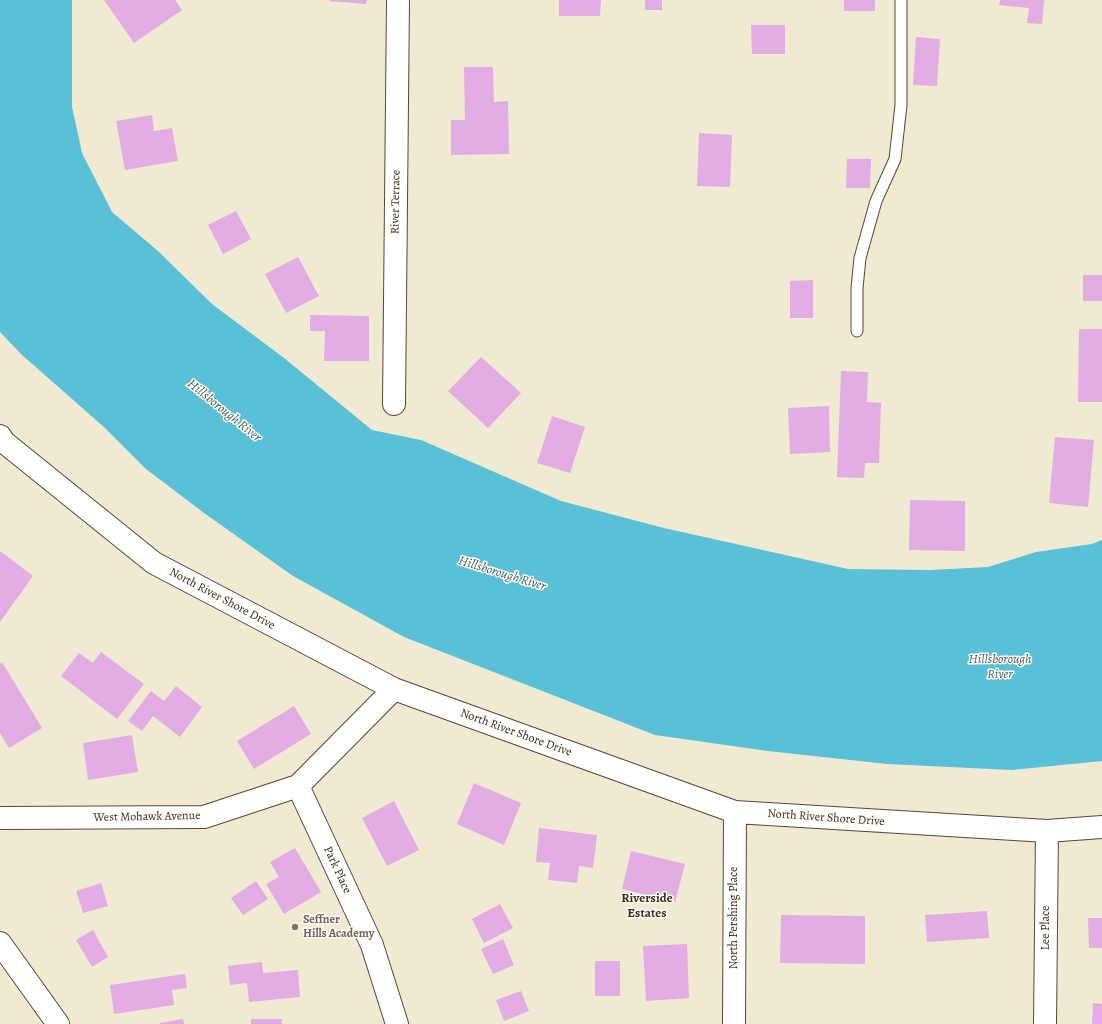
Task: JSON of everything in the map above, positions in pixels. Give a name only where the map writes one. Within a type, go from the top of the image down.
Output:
[{"type":"street","name":"River Terrace","points":[[394,404],[398,0]]},
{"type":"street","name":"North River Shore Drive","points":[[1,441],[154,563],[394,689],[735,812],[1047,831],[1102,827]]},
{"type":"street","name":"West Mohawk Avenue","points":[[0,818],[204,817],[298,786],[394,689]]},
{"type":"street","name":"Park Place","points":[[298,786],[372,946],[397,1024]]},
{"type":"street","name":"North Pershing Place","points":[[734,1024],[735,812]]},
{"type":"street","name":"Lee Place","points":[[1045,1024],[1047,831]]},
{"type":"street","points":[[0,943],[58,1024]]},
{"type":"lane","points":[[857,331],[857,288],[860,258],[876,200],[895,159],[901,105],[901,0]]},
{"type":"water","name":"Hillsborough River","points":[[0,0],[72,0],[72,107],[82,153],[112,212],[158,251],[212,304],[284,358],[372,430],[421,440],[561,501],[664,528],[848,569],[930,570],[988,567],[1036,552],[1092,544],[1102,540],[1102,761],[1012,770],[887,764],[768,751],[655,735],[404,637],[293,576],[204,513],[146,469],[105,428],[21,354],[0,332]]},
{"type":"building","points":[[104,0],[175,0],[182,10],[134,43]]},
{"type":"building","points":[[330,0],[367,0],[366,4]]},
{"type":"building","points":[[559,0],[601,0],[600,16],[559,16]]},
{"type":"building","points":[[645,0],[662,0],[662,10],[645,10]]},
{"type":"building","points":[[844,0],[875,0],[875,11],[844,11]]},
{"type":"building","points":[[1000,0],[1044,0],[1042,24],[1027,23],[1029,8],[999,5]]},
{"type":"building","points":[[751,25],[785,25],[785,54],[752,54]]},
{"type":"building","points":[[916,37],[940,39],[937,86],[913,85]]},
{"type":"building","points":[[464,67],[493,67],[494,102],[508,101],[509,154],[451,155],[451,120],[465,120]]},
{"type":"building","points":[[152,115],[154,131],[172,128],[178,161],[125,170],[116,121]]},
{"type":"building","points":[[699,133],[732,135],[730,187],[697,186]]},
{"type":"building","points":[[847,159],[871,159],[870,188],[846,188]]},
{"type":"building","points":[[236,211],[251,239],[223,254],[208,225]]},
{"type":"building","points":[[298,257],[319,296],[286,313],[265,274]]},
{"type":"building","points":[[1083,275],[1102,275],[1102,301],[1083,301]]},
{"type":"building","points":[[813,280],[813,318],[790,318],[790,281]]},
{"type":"building","points":[[310,315],[369,316],[369,361],[324,361],[325,331],[310,331]]},
{"type":"building","points":[[1079,329],[1102,329],[1102,402],[1078,402]]},
{"type":"building","points":[[481,357],[521,393],[488,428],[448,391]]},
{"type":"building","points":[[841,371],[868,372],[867,402],[881,403],[879,463],[865,463],[864,478],[837,477]]},
{"type":"building","points":[[829,406],[830,452],[790,454],[788,408]]},
{"type":"building","points":[[552,416],[585,427],[570,473],[537,463]]},
{"type":"building","points":[[1055,437],[1094,440],[1088,507],[1049,503]]},
{"type":"building","points":[[910,500],[965,501],[965,551],[909,550]]},
{"type":"building","points":[[0,551],[33,576],[0,622]]},
{"type":"building","points":[[101,652],[144,684],[117,719],[61,676],[79,653],[93,663]]},
{"type":"building","points":[[2,662],[42,728],[9,748],[0,733],[0,664]]},
{"type":"building","points":[[176,686],[202,707],[180,737],[153,716],[142,731],[128,721],[151,691],[164,701]]},
{"type":"building","points":[[294,706],[311,734],[254,769],[237,741]]},
{"type":"building","points":[[132,735],[138,772],[88,780],[83,743]]},
{"type":"building","points":[[474,783],[521,803],[504,845],[457,824]]},
{"type":"building","points":[[394,801],[419,850],[387,866],[362,818]]},
{"type":"building","points":[[539,828],[597,835],[593,868],[579,866],[577,883],[548,880],[550,863],[536,862]]},
{"type":"building","points":[[295,848],[321,892],[284,914],[266,884],[279,877],[270,862]]},
{"type":"building","points":[[631,851],[685,864],[675,902],[622,889]]},
{"type":"building","points":[[256,881],[268,899],[243,915],[231,898]]},
{"type":"building","points":[[101,883],[108,906],[83,913],[76,891]]},
{"type":"building","points":[[500,904],[513,928],[484,943],[472,919]]},
{"type":"building","points":[[987,911],[989,938],[927,942],[925,915]]},
{"type":"building","points":[[781,915],[865,916],[865,964],[780,963]]},
{"type":"building","points":[[1088,918],[1102,918],[1102,948],[1089,948]]},
{"type":"building","points":[[93,930],[108,957],[92,967],[76,940]]},
{"type":"building","points":[[503,939],[514,965],[493,974],[481,949]]},
{"type":"building","points":[[687,944],[689,998],[646,1001],[643,946]]},
{"type":"building","points":[[595,961],[620,961],[620,996],[595,996]]},
{"type":"building","points":[[262,962],[263,973],[298,970],[300,997],[249,1002],[247,983],[230,985],[228,966]]},
{"type":"building","points":[[185,974],[187,988],[172,990],[174,1005],[114,1014],[110,985]]},
{"type":"building","points":[[521,991],[529,1011],[504,1021],[496,1000]]},
{"type":"building","points":[[1093,1003],[1102,1004],[1102,1024],[1092,1024]]},
{"type":"building","points":[[183,1019],[184,1024],[160,1024],[160,1023]]},
{"type":"building","points":[[251,1019],[282,1019],[282,1024],[251,1024]]},
{"type":"place","name":"Seffner Hills Academy","points":[[295,927]]},
{"type":"district","name":"Riverside Estates","points":[[647,906]]}]
